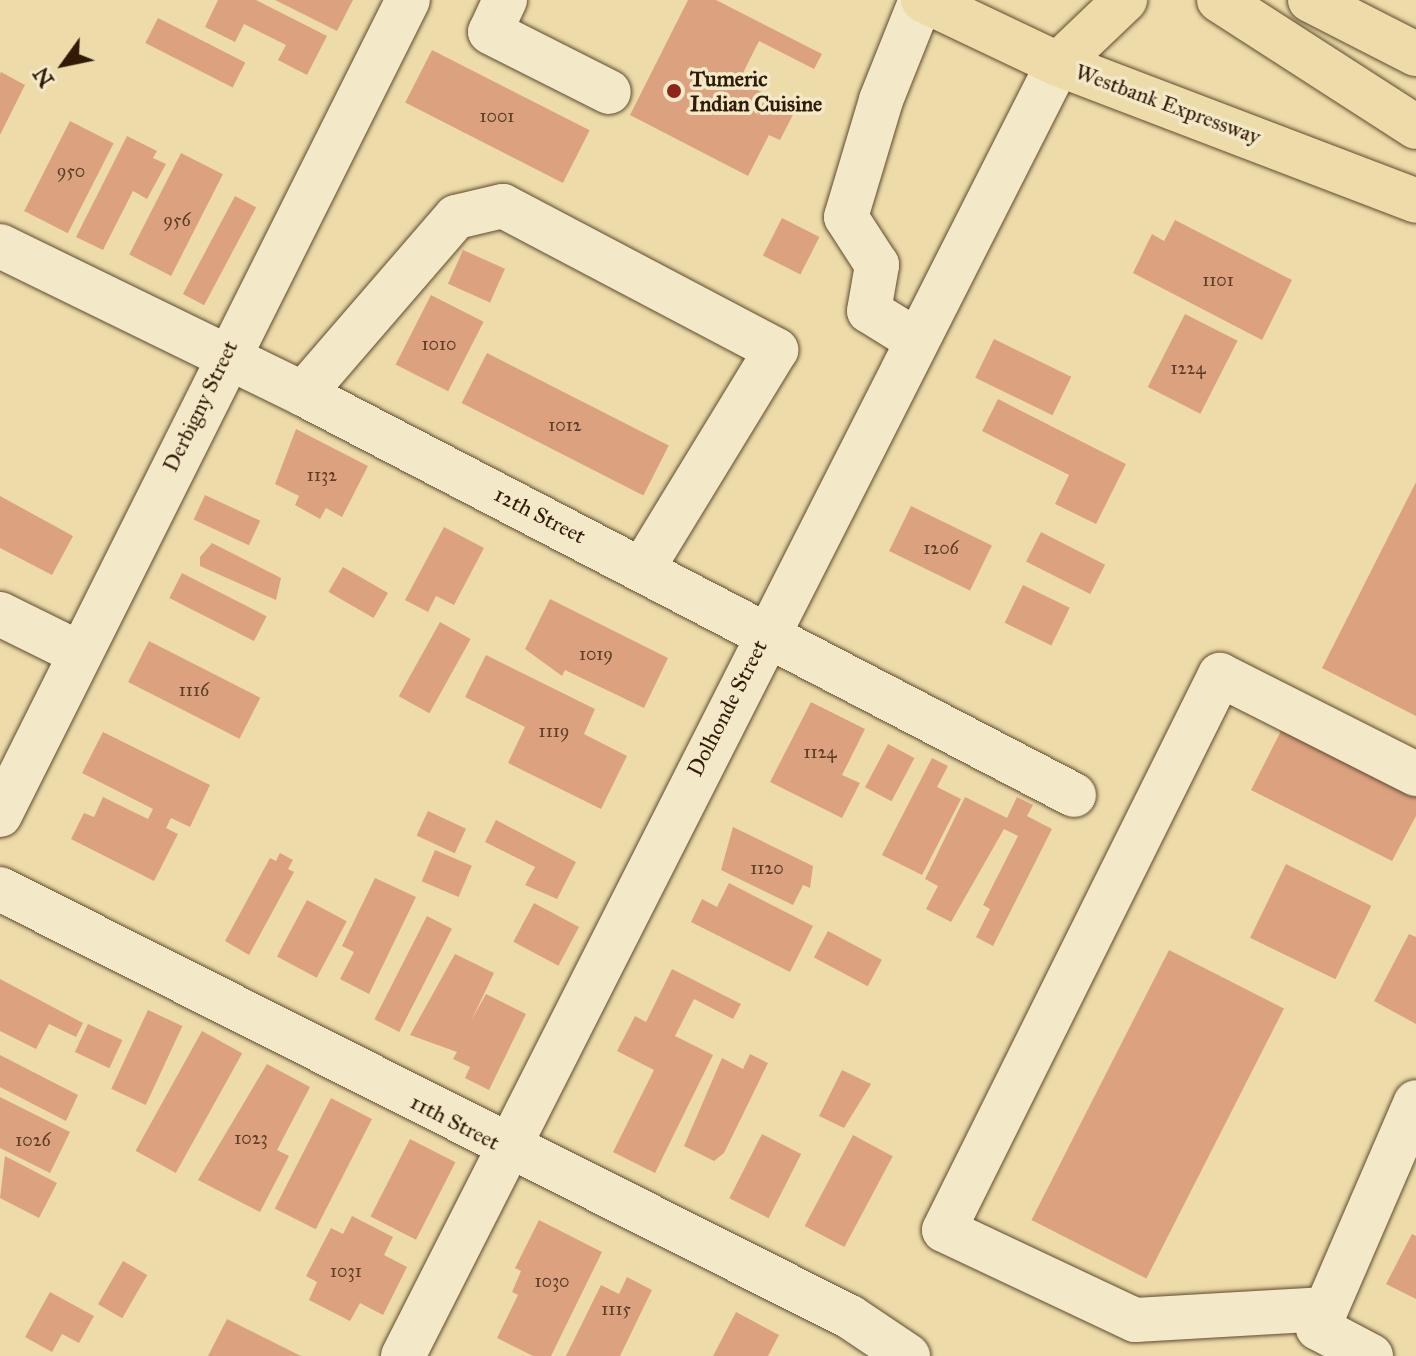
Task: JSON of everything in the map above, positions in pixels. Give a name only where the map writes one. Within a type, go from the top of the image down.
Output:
[{"type":"main road","name":"Westbank Expressway","points":[[922,0],[1058,64],[1416,201]]},
{"type":"main road","points":[[1058,64],[1125,0]]},
{"type":"main road","points":[[1219,0],[1416,127]]},
{"type":"main road","points":[[1310,0],[1416,54]]},
{"type":"street","name":"Derbigny Street","points":[[0,815],[223,359],[408,0]]},
{"type":"street","points":[[505,0],[490,32],[609,92]]},
{"type":"street","points":[[916,340],[869,311],[877,265],[846,217],[881,100],[922,0]]},
{"type":"street","name":"Dolhonde Street","points":[[403,1356],[765,634],[1058,64]]},
{"type":"street","points":[[303,394],[456,217],[503,206],[776,350],[643,568]]},
{"type":"street","name":"12th Street","points":[[0,246],[223,359],[303,394],[643,568],[1074,795]]},
{"type":"street","points":[[0,614],[79,653]]},
{"type":"street","points":[[1326,1309],[1135,1320],[944,1230],[1220,675],[1416,774]]},
{"type":"street","name":"11th Street","points":[[0,889],[506,1148],[850,1317],[903,1355]]},
{"type":"street","points":[[1371,1356],[1318,1328],[1416,1102]]},
{"type":"building","points":[[218,0],[256,0],[327,36],[307,75],[278,60],[286,45],[244,24],[235,42],[205,27]]},
{"type":"building","points":[[275,0],[353,0],[337,31]]},
{"type":"building","points":[[688,0],[716,0],[822,54],[814,69],[759,41],[739,81],[796,109],[780,140],[769,135],[748,176],[630,115]]},
{"type":"building","points":[[158,18],[245,62],[233,87],[145,43]]},
{"type":"building","points":[[432,50],[590,130],[563,183],[405,103]]},
{"type":"building","points":[[0,74],[25,85],[0,135]]},
{"type":"building","points":[[70,121],[114,143],[68,233],[24,211]]},
{"type":"building","points":[[127,136],[157,151],[153,158],[166,164],[147,199],[133,191],[103,250],[76,237]]},
{"type":"building","points":[[181,153],[223,174],[171,276],[129,255]]},
{"type":"building","points":[[235,196],[256,207],[204,305],[183,294]]},
{"type":"building","points":[[782,218],[819,237],[800,274],[763,255]]},
{"type":"building","points":[[1175,220],[1292,280],[1262,340],[1133,273],[1152,234],[1164,241]]},
{"type":"building","points":[[463,250],[505,269],[490,303],[448,284]]},
{"type":"building","points":[[431,295],[484,322],[448,391],[396,364]]},
{"type":"building","points":[[1185,314],[1238,341],[1200,414],[1148,387]]},
{"type":"building","points":[[994,339],[1071,377],[1052,415],[975,378]]},
{"type":"building","points":[[487,353],[669,446],[643,496],[462,403]]},
{"type":"building","points":[[998,399],[1126,464],[1096,524],[1055,504],[1069,475],[982,431]]},
{"type":"building","points":[[296,429],[368,466],[342,517],[326,508],[320,519],[295,505],[299,496],[275,484]]},
{"type":"building","points":[[1416,482],[1416,716],[1322,668]]},
{"type":"building","points":[[205,495],[260,521],[249,545],[194,519]]},
{"type":"building","points":[[0,496],[73,536],[52,575],[0,548]]},
{"type":"building","points":[[911,506],[992,545],[970,590],[889,551]]},
{"type":"building","points":[[444,527],[484,548],[454,605],[436,596],[428,612],[405,600]]},
{"type":"building","points":[[1041,532],[1105,565],[1090,594],[1026,561]]},
{"type":"building","points":[[212,543],[281,578],[276,600],[200,566],[200,557]]},
{"type":"building","points":[[343,567],[388,593],[374,618],[328,592]]},
{"type":"building","points":[[182,573],[267,616],[254,641],[169,598]]},
{"type":"building","points":[[1023,585],[1070,608],[1051,646],[1005,623]]},
{"type":"building","points":[[550,599],[668,658],[644,708],[565,670],[562,676],[525,649]]},
{"type":"building","points":[[440,622],[471,639],[429,713],[399,696]]},
{"type":"building","points":[[149,641],[260,698],[239,739],[128,682]]},
{"type":"building","points":[[486,655],[595,709],[584,734],[627,756],[601,809],[508,763],[525,727],[465,697]]},
{"type":"building","points":[[811,702],[865,729],[842,775],[860,783],[842,818],[770,782]]},
{"type":"building","points":[[1283,727],[1416,796],[1416,816],[1392,861],[1251,790]]},
{"type":"building","points":[[103,732],[210,785],[190,827],[171,818],[166,828],[178,834],[154,881],[71,839],[84,813],[94,817],[103,797],[148,819],[153,809],[82,773]]},
{"type":"building","points":[[888,744],[914,758],[891,801],[865,787]]},
{"type":"building","points":[[932,758],[948,766],[937,787],[961,799],[922,875],[882,855]]},
{"type":"building","points":[[965,797],[1007,818],[1017,797],[1033,805],[1027,816],[1052,829],[993,946],[976,937],[990,909],[983,905],[1018,836],[1004,829],[951,922],[926,909],[938,886],[925,879]]},
{"type":"building","points":[[428,811],[466,829],[455,853],[417,835]]},
{"type":"building","points":[[496,820],[576,862],[557,899],[525,885],[535,867],[485,842]]},
{"type":"building","points":[[733,827],[813,866],[810,888],[803,885],[793,905],[721,870]]},
{"type":"building","points":[[435,850],[472,866],[459,897],[422,881]]},
{"type":"building","points":[[280,853],[293,860],[288,869],[294,872],[249,955],[225,941],[270,858],[276,861]]},
{"type":"building","points":[[1286,864],[1371,906],[1335,979],[1250,938]]},
{"type":"building","points":[[375,878],[416,897],[369,994],[340,979],[354,952],[342,946]]},
{"type":"building","points":[[729,883],[813,926],[790,972],[691,922],[702,899],[717,907]]},
{"type":"building","points":[[307,900],[347,921],[317,978],[277,957]]},
{"type":"building","points":[[534,903],[579,927],[558,966],[513,942]]},
{"type":"building","points":[[427,916],[452,929],[399,1032],[374,1019]]},
{"type":"building","points":[[828,931],[882,960],[868,986],[814,957]]},
{"type":"building","points":[[1409,934],[1416,937],[1416,1024],[1374,1001]]},
{"type":"building","points":[[1169,950],[1284,1009],[1146,1279],[1031,1220]]},
{"type":"building","points":[[455,954],[494,973],[471,1021],[486,994],[526,1014],[489,1090],[465,1078],[470,1067],[453,1059],[457,1052],[410,1035]]},
{"type":"building","points":[[672,969],[741,1004],[733,1019],[694,999],[675,1036],[713,1055],[655,1173],[613,1152],[654,1070],[617,1051],[635,1016],[646,1022]]},
{"type":"building","points":[[0,979],[83,1023],[76,1037],[49,1024],[36,1049],[0,1031]]},
{"type":"building","points":[[148,1010],[182,1026],[146,1105],[111,1089]]},
{"type":"building","points":[[88,1024],[122,1040],[109,1068],[75,1052]]},
{"type":"building","points":[[202,1031],[242,1053],[176,1173],[136,1151]]},
{"type":"building","points":[[750,1054],[768,1063],[724,1153],[714,1161],[684,1146],[722,1058],[743,1069]]},
{"type":"building","points":[[0,1055],[78,1095],[66,1121],[0,1087]]},
{"type":"building","points":[[267,1064],[310,1087],[277,1150],[289,1156],[260,1212],[198,1180]]},
{"type":"building","points":[[842,1070],[871,1084],[844,1128],[819,1116]]},
{"type":"building","points":[[0,1097],[70,1132],[50,1173],[0,1148]]},
{"type":"building","points":[[331,1098],[372,1119],[316,1229],[275,1208]]},
{"type":"building","points":[[762,1134],[801,1154],[769,1218],[729,1198]]},
{"type":"building","points":[[853,1135],[893,1156],[844,1247],[805,1226]]},
{"type":"building","points":[[410,1139],[455,1162],[416,1240],[371,1217]]},
{"type":"building","points":[[5,1156],[57,1183],[39,1218],[0,1198]]},
{"type":"building","points":[[352,1216],[393,1237],[384,1255],[407,1267],[383,1315],[360,1303],[350,1321],[309,1300],[317,1282],[306,1276],[331,1228],[343,1234]]},
{"type":"building","points":[[539,1220],[602,1252],[551,1356],[533,1356],[497,1338],[518,1295],[512,1292],[521,1271],[515,1268]]},
{"type":"building","points":[[1412,1234],[1416,1236],[1416,1299],[1386,1284]]},
{"type":"building","points":[[123,1261],[147,1275],[122,1318],[98,1304]]},
{"type":"building","points":[[627,1277],[652,1290],[620,1356],[566,1356],[601,1285],[619,1294]]},
{"type":"building","points":[[50,1292],[94,1316],[79,1343],[62,1334],[52,1352],[25,1337]]},
{"type":"building","points":[[736,1312],[779,1335],[768,1356],[713,1356]]},
{"type":"building","points":[[227,1319],[301,1356],[208,1356]]},
{"type":"place","name":"Tumeric Indian Cuisine","points":[[674,91]]}]
